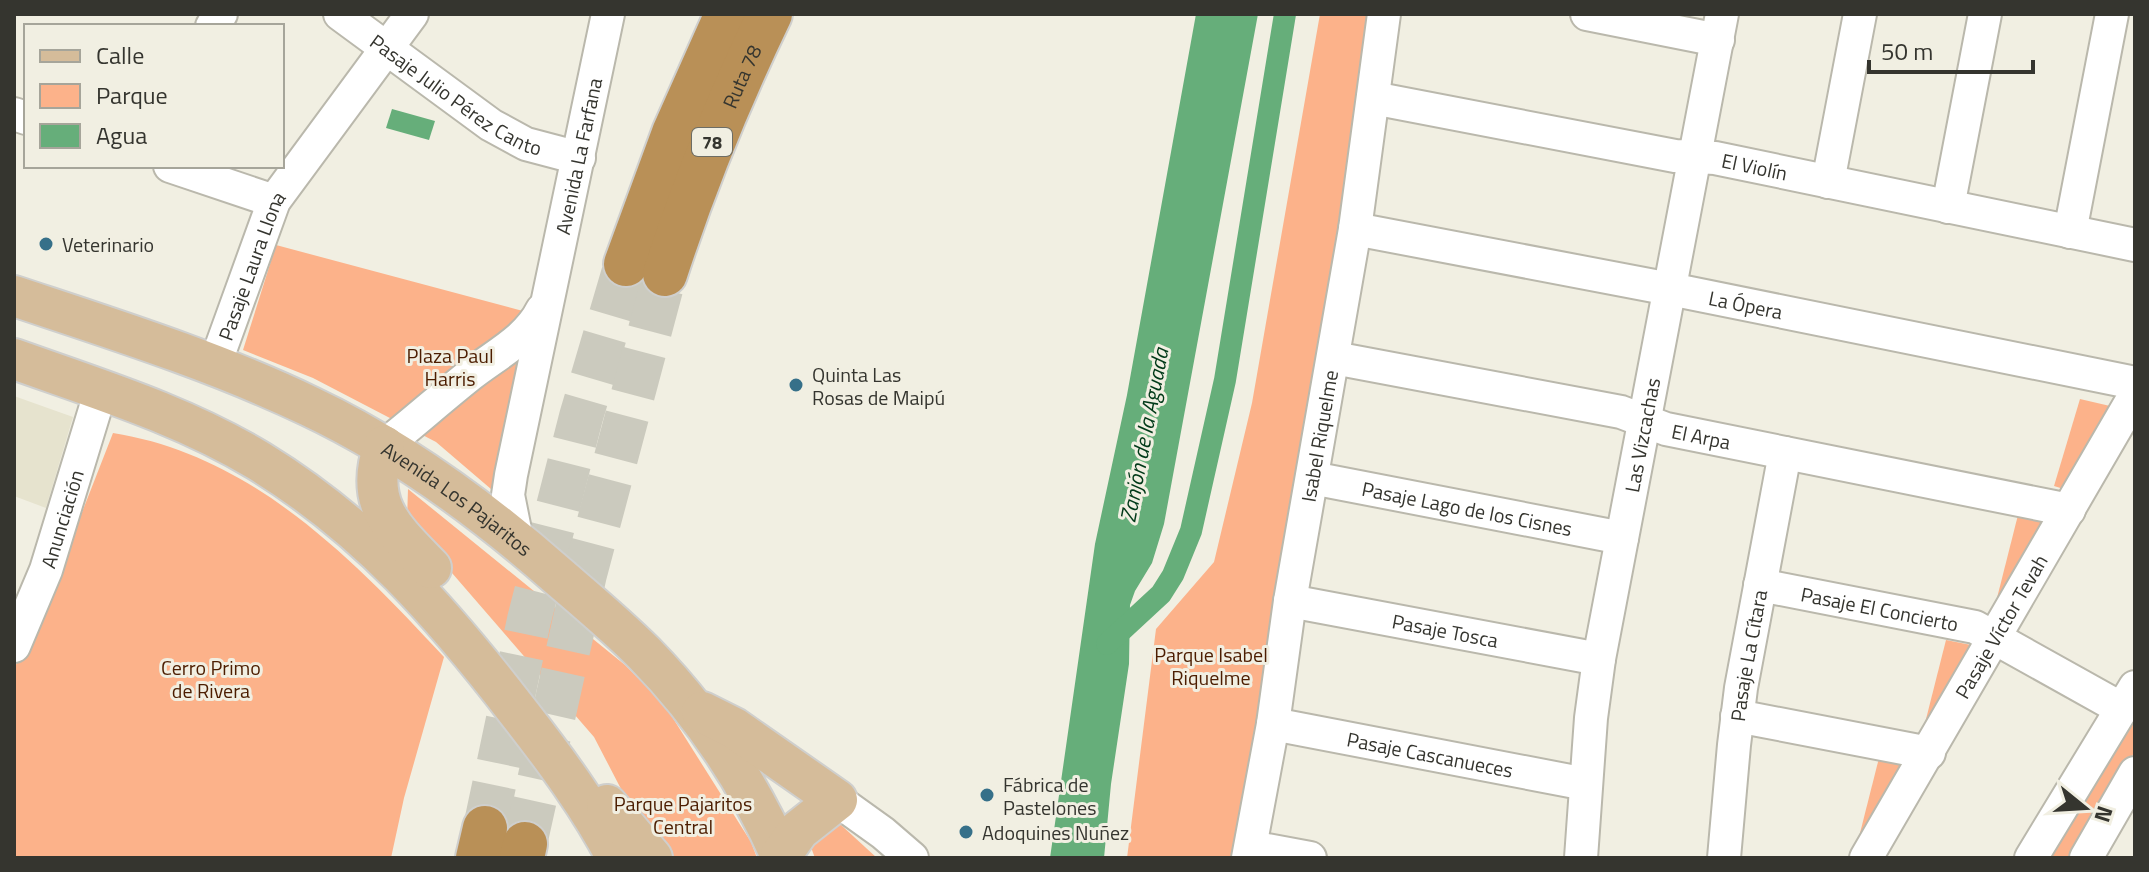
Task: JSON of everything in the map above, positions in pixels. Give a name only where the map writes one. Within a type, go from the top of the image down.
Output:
[{"type":"highway","name":"Ruta 78","points":[[727,14],[674,133],[645,269],[686,211],[719,125],[770,14]]},
{"type":"main road","name":"Avenida Los Pajaritos","points":[[14,296],[214,367],[308,405],[384,446],[439,482],[517,540],[645,654],[720,745],[782,856]]},
{"type":"main road","points":[[14,359],[179,419],[259,461],[325,506],[431,604],[485,668],[593,814],[617,858]]},
{"type":"main road","points":[[384,446],[377,476],[382,509],[395,531],[444,581],[468,613],[482,648],[485,668]]},
{"type":"main road","points":[[691,707],[734,728],[837,800],[799,830],[782,856]]},
{"type":"main road","points":[[544,745],[600,796],[652,858]]},
{"type":"street","name":"Pasaje Julio Pérez Canto","points":[[340,14],[510,137],[541,149],[579,158]]},
{"type":"street","name":"Pasaje Laura Llona","points":[[214,367],[274,201],[412,14]]},
{"type":"street","name":"Avenida La Farfana","points":[[517,540],[510,514],[509,485],[608,14]]},
{"type":"street","name":"Isabel Riquelme","points":[[1249,852],[1355,229],[1384,14]]},
{"type":"street","points":[[1587,14],[1720,27]]},
{"type":"street","points":[[1828,182],[1860,14]]},
{"type":"street","points":[[1948,207],[1985,14]]},
{"type":"street","points":[[2070,232],[2112,14]]},
{"type":"street","name":"Las Vizcachas","points":[[1581,858],[1599,659],[1720,27]]},
{"type":"street","name":"El Violín","points":[[1373,98],[1675,156],[1715,158],[2135,245]]},
{"type":"street","points":[[176,168],[274,201]]},
{"type":"street","name":"La Ópera","points":[[1355,229],[2135,383]]},
{"type":"street","name":"Avenida La Farfana","points":[[384,446],[470,375],[522,337],[536,321],[547,300]]},
{"type":"street","name":"El Arpa","points":[[1334,358],[1621,412],[1666,429],[2069,510]]},
{"type":"street","name":"Anunciación","points":[[14,646],[25,594],[101,390]]},
{"type":"street","name":"Pasaje Víctor Tevah","points":[[1866,858],[2135,395]]},
{"type":"street","name":"Pasaje La Cítara","points":[[1724,858],[1737,716],[1785,453]]},
{"type":"street","name":"Pasaje Lago de los Cisnes","points":[[1312,478],[1622,538]]},
{"type":"street","name":"Pasaje El Concierto","points":[[1760,585],[1975,627],[2128,698]]},
{"type":"street","name":"Pasaje Tosca","points":[[1290,601],[1599,659]]},
{"type":"street","points":[[2031,858],[2128,698]]},
{"type":"street","points":[[1737,716],[1929,753]]},
{"type":"street","name":"Pasaje Cascanueces","points":[[1273,724],[1586,784]]},
{"type":"street","points":[[2086,858],[2135,773]]},
{"type":"street","points":[[837,800],[912,858]]},
{"type":"street","points":[[1249,852],[1310,858]]},
{"type":"shaded area","points":[[14,396],[73,417],[46,508],[14,496]]},
{"type":"green space","name":"Parque Isabel Riquelme","points":[[1320,14],[1372,14],[1234,858],[1127,858],[1156,629],[1214,562],[1252,403]]},
{"type":"green space","name":"Plaza Paul Harris","points":[[276,245],[534,314],[505,501],[436,442],[313,378],[243,350]]},
{"type":"green space","points":[[2080,399],[2110,406],[2067,490],[2054,486]]},
{"type":"green space","name":"Cerro Primo de Rivera","points":[[113,433],[163,445],[210,463],[255,487],[335,548],[444,657],[404,798],[391,858],[14,858],[14,668],[36,630]]},
{"type":"green space","name":"Parque Pajaritos Central","points":[[408,489],[625,665],[664,704],[751,842],[757,858],[654,858],[594,737],[407,521]]},
{"type":"green space","points":[[2019,511],[2050,517],[2007,601],[1997,598]]},
{"type":"green space","points":[[1946,640],[1976,646],[1933,730],[1924,727]]},
{"type":"green space","points":[[2135,706],[2135,751],[2073,858],[2043,858]]},
{"type":"green space","points":[[1880,754],[1910,760],[1858,841]]},
{"type":"green space","points":[[841,825],[877,858],[815,858],[809,842],[821,827]]},
{"type":"water","name":"Zanjón de la Aguada","points":[[1196,14],[1258,14],[1164,524],[1152,563],[1130,605],[1129,664],[1111,784],[1104,858],[1050,858],[1095,544],[1127,395]]},
{"type":"water","points":[[392,109],[435,121],[429,140],[386,128]]},
{"type":"waterway","points":[[1107,644],[1161,594],[1173,575],[1191,531],[1225,380],[1285,14]]},
{"type":"tunnel","points":[[485,828],[529,620],[581,417],[626,264]]},
{"type":"tunnel","points":[[525,844],[585,574],[665,274]]},
{"type":"place","name":"Veterinario","points":[[46,244]]},
{"type":"place","name":"Quinta Las Rosas de Maipú","points":[[796,385]]},
{"type":"place","name":"Fábrica de Pastelones","points":[[987,795]]},
{"type":"place","name":"Adoquines Nuñez","points":[[966,832]]}]
